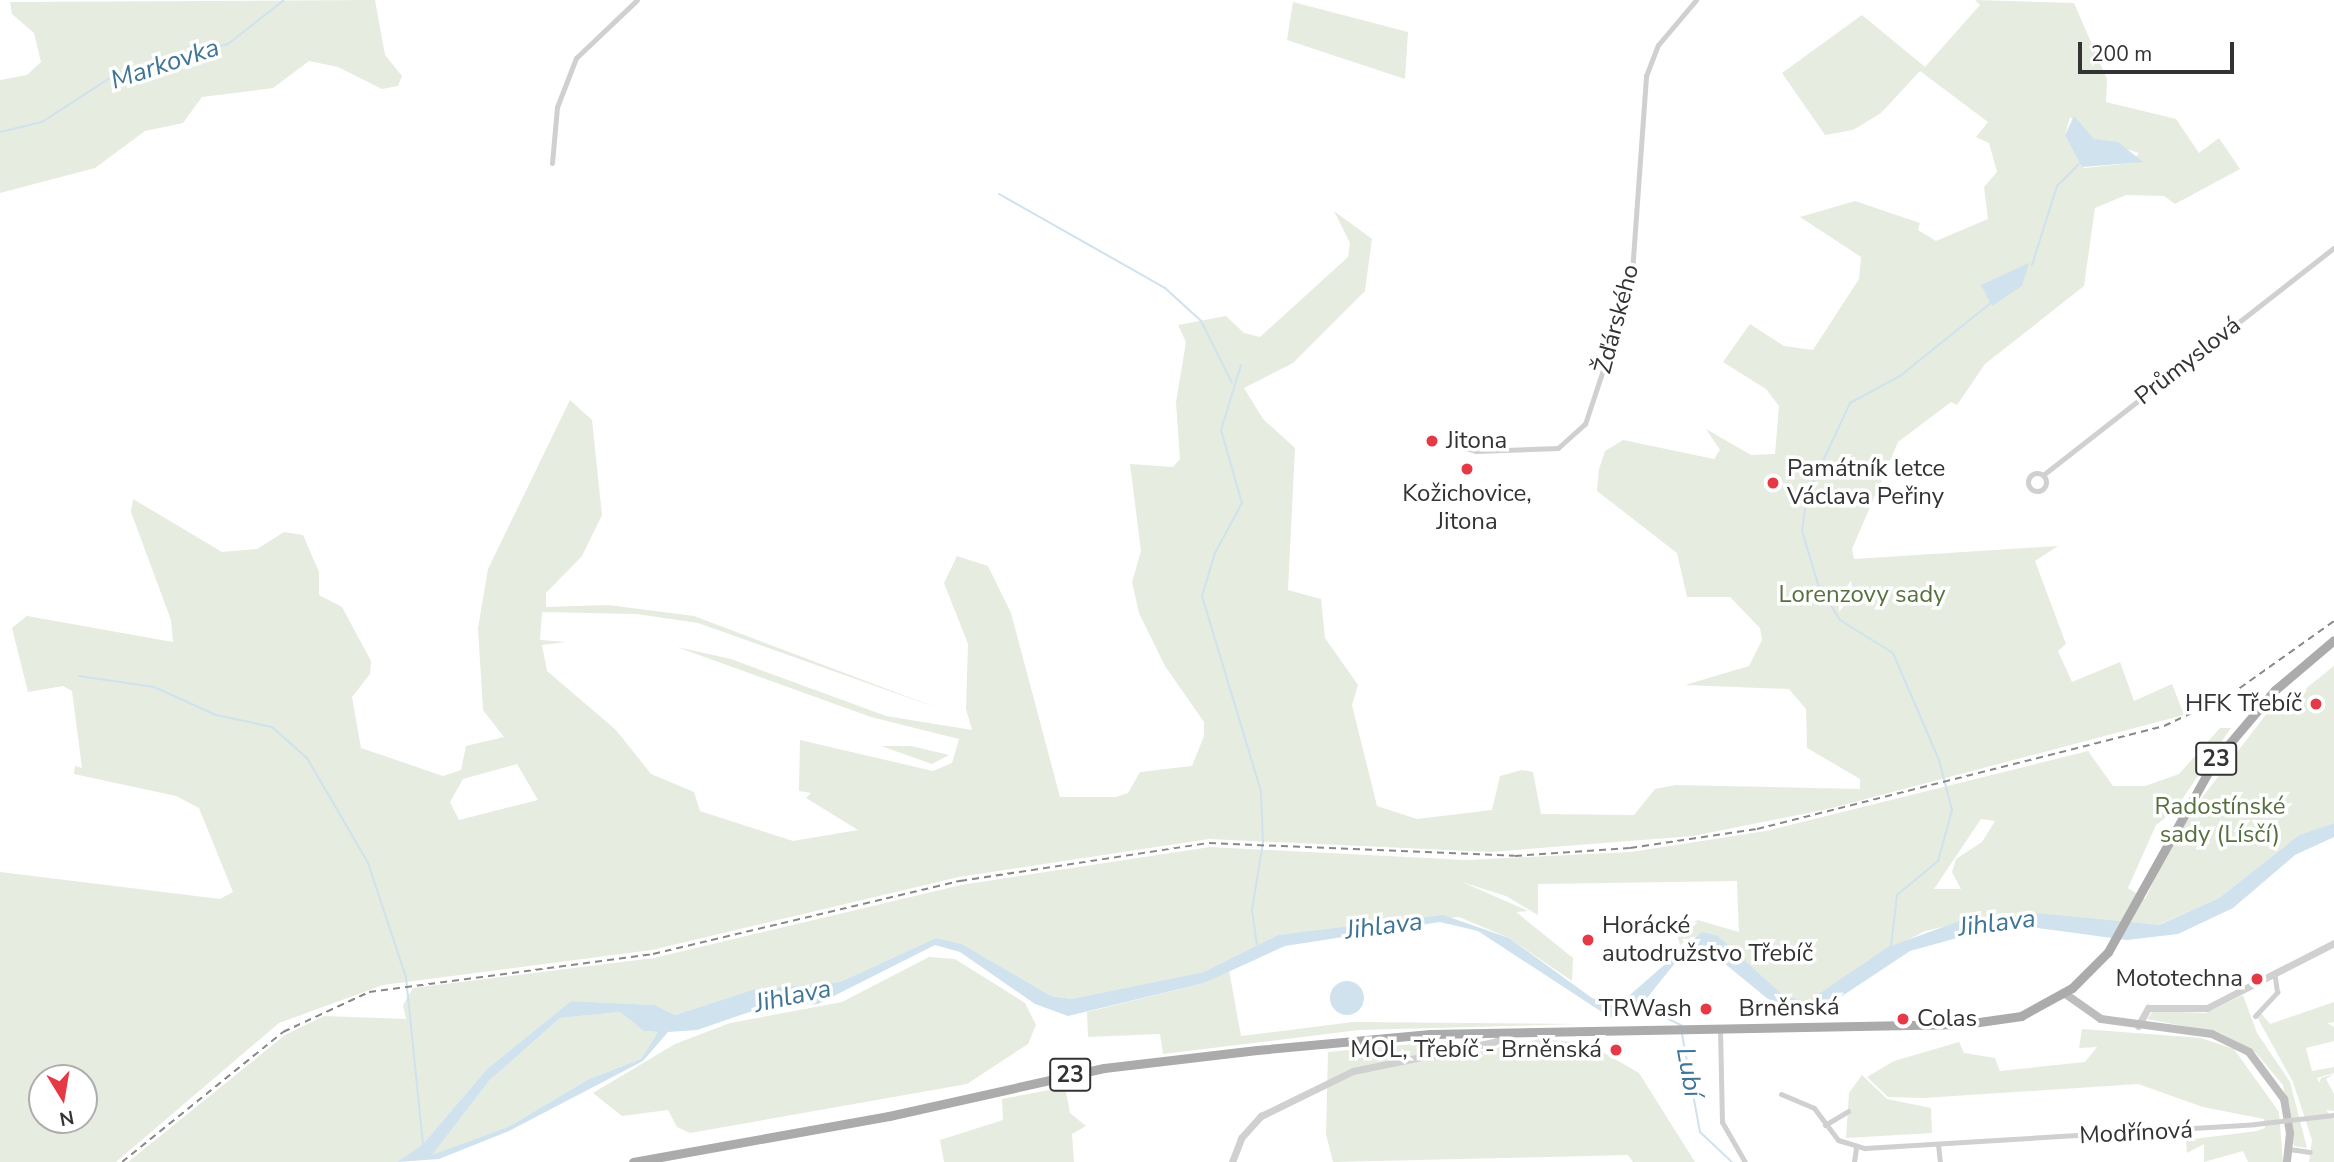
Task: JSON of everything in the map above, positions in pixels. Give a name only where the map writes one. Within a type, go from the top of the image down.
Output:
[{"type":"main road","name":"23","points":[[2066,996],[2108,951],[2213,763],[2275,690],[2334,640]]},
{"type":"main road","name":"Brněnská","points":[[1513,1031],[1995,1021],[2021,1016],[2066,996]]},
{"type":"main road","points":[[2066,996],[2101,1019],[2212,1034],[2249,1052],[2281,1092],[2289,1149],[2287,1162]]},
{"type":"main road","name":"23","points":[[633,1162],[1121,1065],[1513,1031]]},
{"type":"street","points":[[552,163],[557,107],[576,58],[637,0]]},
{"type":"street","name":"Žďárského","points":[[1453,444],[1476,451],[1558,448],[1585,424],[1631,286],[1646,76],[1658,45],[1696,0]]},
{"type":"street","name":"Průmyslová","points":[[2043,475],[2334,248]]},
{"type":"street","points":[[2138,1026],[2148,1008],[2202,1010],[2275,977],[2334,943]]},
{"type":"street","points":[[2255,1016],[2278,989],[2275,977]]},
{"type":"street","points":[[1720,1028],[1722,1122],[1745,1162]]},
{"type":"street","points":[[1232,1162],[1241,1138],[1261,1116],[1353,1071],[1499,1041],[1513,1031]]},
{"type":"street","points":[[1781,1094],[1789,1095],[1814,1108],[1825,1125],[1856,1147],[1854,1162]]},
{"type":"street","points":[[1787,1103],[1789,1095]]},
{"type":"street","points":[[1825,1125],[1848,1111]]},
{"type":"street","name":"Modřínová","points":[[1856,1147],[2255,1124],[2334,1115]]},
{"type":"street","points":[[1938,1144],[1940,1162]]},
{"type":"street","points":[[1882,1147],[1882,1158]]},
{"type":"street","points":[[2289,1149],[2310,1152]]},
{"type":"green space","points":[[375,0],[385,55],[402,76],[398,86],[382,89],[338,67],[309,61],[273,88],[202,97],[183,123],[145,131],[95,168],[0,193],[0,80],[27,75],[41,62],[34,33],[12,14],[10,2]]},
{"type":"green space","name":"Lorenzovy sady","points":[[1975,0],[2074,3],[2107,79],[2106,102],[2176,119],[2199,153],[2219,138],[2240,169],[2175,204],[2164,196],[2126,195],[2095,208],[2084,286],[1985,364],[1957,405],[1951,402],[1898,442],[1852,549],[1854,559],[2058,546],[2035,561],[2066,644],[2058,651],[2072,682],[2120,662],[2134,701],[2172,684],[2184,715],[1828,809],[1693,836],[1490,852],[1209,839],[959,877],[652,950],[383,985],[279,1023],[116,1162],[0,1162],[0,872],[220,899],[233,892],[199,808],[176,796],[74,774],[75,766],[82,768],[72,691],[63,686],[28,692],[12,628],[27,616],[173,642],[171,620],[131,512],[133,499],[222,552],[257,549],[284,532],[303,535],[319,572],[319,595],[342,607],[371,661],[370,674],[352,697],[361,748],[443,776],[461,770],[466,746],[504,737],[483,710],[478,628],[488,569],[570,400],[592,420],[602,515],[582,556],[546,593],[546,607],[608,605],[694,616],[940,709],[698,623],[637,614],[542,612],[540,640],[566,642],[542,645],[547,671],[616,730],[651,774],[694,792],[700,811],[793,841],[858,830],[806,798],[811,793],[799,791],[800,740],[933,771],[952,763],[959,739],[871,717],[677,647],[731,659],[886,716],[972,730],[966,709],[968,644],[944,583],[957,556],[988,566],[1011,613],[1060,797],[1116,797],[1128,793],[1140,772],[1192,766],[1204,736],[1204,722],[1165,666],[1139,613],[1132,582],[1141,551],[1130,464],[1173,467],[1180,459],[1176,402],[1186,342],[1178,325],[1226,316],[1244,333],[1260,337],[1348,257],[1350,243],[1334,211],[1372,239],[1365,291],[1293,363],[1244,388],[1263,419],[1295,448],[1288,590],[1321,599],[1325,638],[1358,685],[1352,705],[1377,806],[1417,819],[1492,810],[1500,776],[1522,770],[1533,772],[1541,814],[1634,815],[1655,789],[1676,785],[1860,789],[1860,779],[1807,748],[1806,709],[1789,689],[1685,685],[1749,666],[1762,640],[1760,628],[1730,597],[1687,597],[1677,553],[1597,491],[1599,469],[1605,451],[1623,440],[1714,459],[1720,450],[1706,429],[1751,455],[1775,454],[1779,406],[1766,389],[1723,362],[1750,324],[1784,346],[1813,350],[1859,279],[1861,257],[1800,217],[1855,201],[1920,223],[1918,230],[1936,241],[1988,219],[1984,187],[1997,172],[1989,143],[1976,137],[1988,122],[1920,71],[1881,113],[1853,130],[1825,135],[1782,73],[1862,15],[1925,67],[1980,5]],"holes":[[[2070,117],[2094,139],[2139,153],[2131,163],[2084,168],[2065,135]],[[517,764],[538,800],[459,820],[450,802],[463,779]]]},
{"type":"green space","points":[[1293,2],[1408,32],[1405,79],[1287,40]]},
{"type":"green space","name":"Radostínské sady (Lísčí)","points":[[2334,666],[2334,823],[2299,835],[2219,898],[2158,925],[2002,913],[1925,931],[1867,961],[1821,996],[1801,1002],[1783,995],[1718,936],[1691,937],[1680,945],[1676,931],[1698,920],[1739,932],[1737,881],[1538,884],[1538,915],[1506,896],[1462,882],[1528,911],[1516,912],[1573,958],[1572,981],[1509,938],[1459,917],[1278,935],[1205,972],[1071,999],[1051,996],[962,944],[936,938],[840,982],[755,989],[675,1015],[653,1005],[571,1001],[487,1069],[423,1144],[397,1162],[128,1162],[285,1035],[324,1016],[406,1019],[403,1005],[413,988],[654,958],[961,885],[1210,847],[1466,860],[1631,852],[1766,831],[2088,751],[2113,786],[2145,786],[2179,774],[2220,728],[2231,728],[2174,811],[2156,825],[2128,888],[2145,899],[2181,825],[2271,708],[2289,694],[2294,698]],"holes":[[[1981,819],[1995,821],[1982,842],[1956,859],[1952,872],[1961,889],[1934,889]]]},
{"type":"green space","points":[[881,746],[911,746],[949,755],[932,764]]},
{"type":"green space","points":[[929,957],[955,959],[1025,1003],[1036,1025],[1028,1044],[967,1084],[690,1133],[677,1127],[668,1110],[622,1116],[593,1093],[675,1044],[730,1023],[842,1002]]},
{"type":"green space","points":[[1229,970],[1241,1036],[1353,1022],[1578,1024],[1359,1030],[1163,1054],[1160,1034],[1088,1037],[1087,1012],[1204,983]]},
{"type":"green space","points":[[2243,995],[2257,1033],[2290,1082],[2307,1148],[2294,1146],[2283,1085],[2256,1053],[2220,1033],[2147,1019],[2153,1011],[2206,1013]]},
{"type":"green space","points":[[2334,1002],[2334,1022],[2327,1023],[2334,1027],[2334,1041],[2306,1048],[2312,1071],[2334,1067],[2334,1073],[2317,1078],[2319,1083],[2321,1078],[2334,1074],[2326,1079],[2334,1094],[2334,1111],[2326,1110],[2334,1119],[2334,1162],[2309,1162],[2312,1140],[2293,1082],[2257,1017],[2260,1012],[2270,1024]]},
{"type":"green space","points":[[620,1012],[644,1031],[658,1032],[641,1059],[589,1079],[508,1127],[431,1156],[489,1081],[560,1018]]},
{"type":"green space","points":[[2082,1029],[2201,1038],[2234,1049],[2279,1112],[2283,1162],[2248,1162],[2243,1151],[2204,1162],[2204,1144],[2187,1153],[2186,1140],[2257,1131],[2265,1128],[2264,1119],[2203,1107],[2138,1084],[1923,1098],[1888,1097],[1867,1077],[1894,1061],[1959,1042],[1964,1053],[1995,1058],[2000,1071],[2085,1062],[2097,1047],[2079,1048]]},
{"type":"green space","points":[[1540,1039],[1587,1043],[1639,1073],[1695,1162],[1633,1162],[1628,1155],[1333,1162],[1326,1134],[1328,1052],[1446,1041],[1457,1056]]},
{"type":"green space","points":[[1862,1075],[1887,1099],[1931,1108],[1932,1133],[1846,1138],[1849,1093]]},
{"type":"green space","points":[[1065,1087],[1070,1113],[1086,1126],[1072,1134],[1074,1162],[944,1162],[940,1140],[1003,1120],[1002,1099]]},
{"type":"water","points":[[2074,116],[2094,139],[2118,142],[2143,162],[2082,167],[2065,135]]},
{"type":"water","points":[[2029,263],[2022,286],[1992,306],[1981,285]]},
{"type":"water","name":"Jihlava","points":[[2334,823],[2334,837],[2295,855],[2233,908],[2178,934],[2127,940],[2030,927],[1986,930],[1910,951],[1824,1008],[1806,1011],[1768,999],[1702,945],[1687,948],[1639,1008],[1611,1018],[1478,931],[1440,922],[1285,946],[1204,983],[1068,1016],[1035,1004],[960,952],[935,945],[818,1004],[764,1007],[697,1030],[668,1032],[643,1061],[509,1131],[439,1159],[397,1162],[423,1144],[487,1069],[571,1001],[654,1005],[675,1015],[755,989],[840,982],[936,938],[962,944],[1051,996],[1071,999],[1204,972],[1278,935],[1443,915],[1509,938],[1592,998],[1616,1007],[1702,932],[1718,936],[1783,995],[1807,1002],[1888,947],[1965,919],[2036,913],[2159,925],[2219,898],[2299,835]],"holes":[[[620,1012],[644,1031],[658,1032],[641,1059],[589,1079],[508,1127],[432,1155],[489,1081],[560,1018]]]},
{"type":"water","points":[[1347,981],[1359,986],[1364,998],[1359,1010],[1347,1015],[1335,1010],[1330,998],[1335,986]]},
{"type":"waterway","name":"Markovka","points":[[0,132],[42,122],[116,74],[228,44],[284,0]]},
{"type":"waterway","points":[[2032,265],[2057,186],[2079,164]]},
{"type":"waterway","points":[[999,194],[1165,288],[1201,321],[1232,383]]},
{"type":"waterway","points":[[1891,947],[1897,895],[1938,861],[1952,810],[1939,760],[1893,653],[1840,620],[1818,584],[1802,531],[1807,495],[1850,403],[1900,376],[1992,302]]},
{"type":"waterway","points":[[1241,365],[1221,430],[1242,503],[1215,553],[1202,596],[1261,792],[1263,842],[1252,910],[1257,945]]},
{"type":"waterway","points":[[79,676],[154,687],[216,715],[272,727],[307,758],[368,863],[406,977],[423,1144]]},
{"type":"waterway","name":"Lubí","points":[[1639,1005],[1681,1025]]},
{"type":"waterway","name":"Lubí","points":[[1682,1034],[1700,1132],[1732,1162]]},
{"type":"railway","points":[[122,1162],[283,1032],[369,992],[653,954],[960,881],[1209,843],[1515,856],[1630,848],[1757,829],[2164,726],[2230,695],[2334,621]]},
{"type":"place","name":"Jitona","points":[[1432,441]]},
{"type":"place","name":"Kožichovice, Jitona","points":[[1467,469]]},
{"type":"place","name":"Památník letce Václava Peřiny","points":[[1773,483]]},
{"type":"place","name":"HFK Třebíč","points":[[2316,704]]},
{"type":"place","name":"Horácké autodružstvo Třebíč","points":[[1588,940]]},
{"type":"place","name":"Mototechna","points":[[2257,979]]},
{"type":"place","name":"TRWash","points":[[1706,1009]]},
{"type":"place","name":"Colas","points":[[1903,1019]]},
{"type":"place","name":"MOL, Třebíč - Brněnská","points":[[1616,1050]]}]
